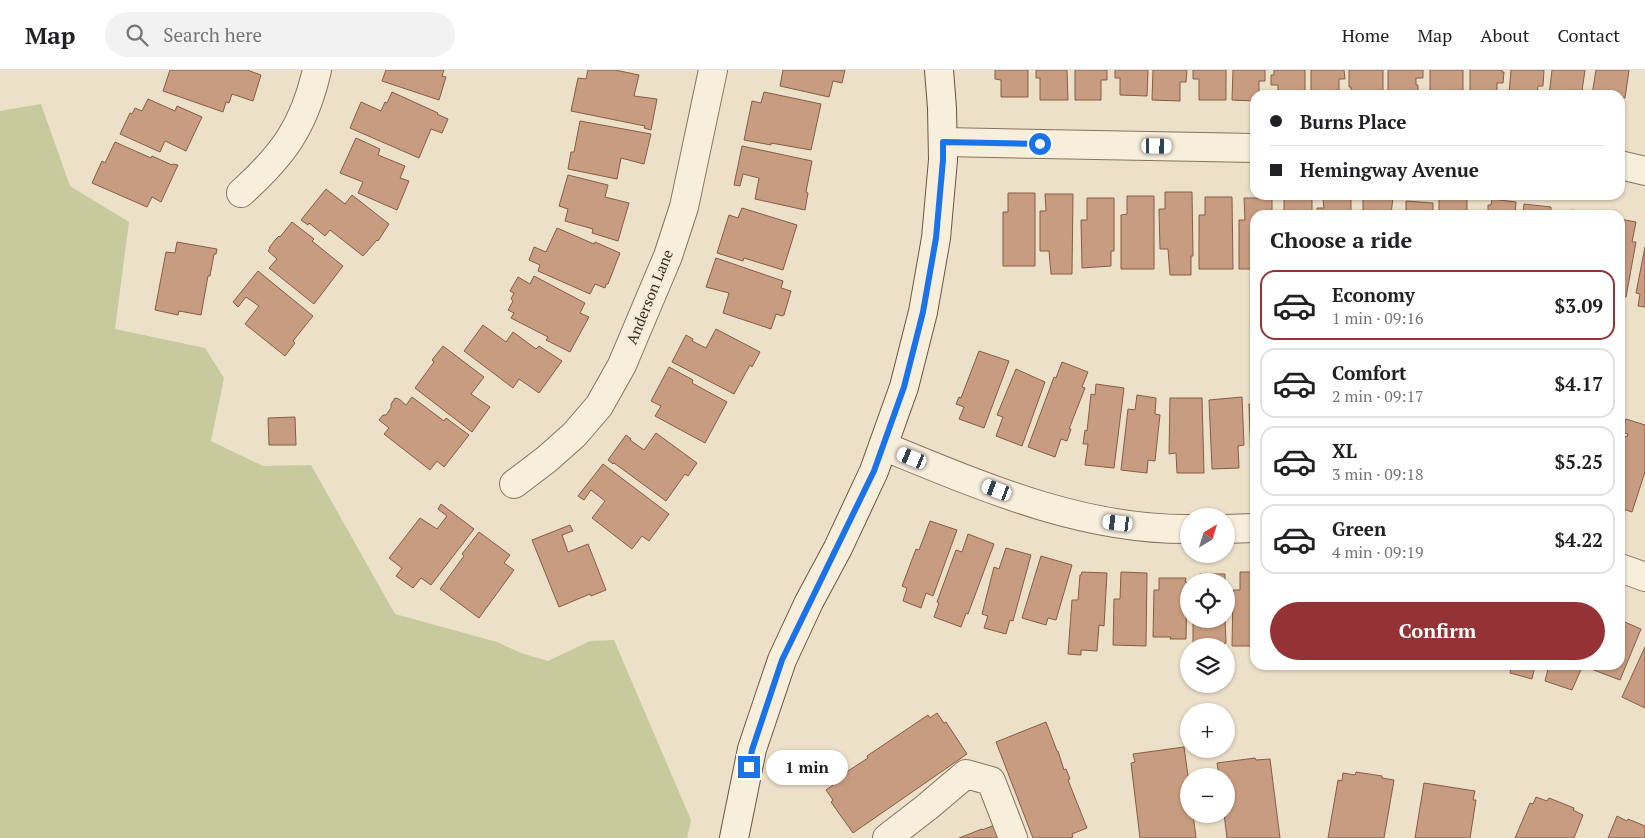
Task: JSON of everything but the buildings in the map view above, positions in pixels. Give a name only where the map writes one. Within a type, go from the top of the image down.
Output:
[{"type":"street","points":[[240,193],[265,171],[289,141],[302,118],[317,70]]},
{"type":"street","name":"Anderson Lane","points":[[514,484],[547,459],[574,435],[599,406],[622,365],[668,256],[684,206],[713,70]]},
{"type":"street","points":[[734,838],[752,750],[782,660],[874,471],[904,387],[923,312],[936,238],[943,160],[939,70]]},
{"type":"street","points":[[943,142],[1250,148]]},
{"type":"street","points":[[1625,166],[1645,171]]},
{"type":"street","points":[[883,446],[1034,504],[1102,522],[1180,529]]},
{"type":"street","points":[[1235,529],[1250,528]]},
{"type":"street","points":[[1625,570],[1645,577]]},
{"type":"street","points":[[887,838],[928,807],[966,774],[991,781],[1013,838]]},
{"type":"green space","points":[[41,104],[70,186],[129,222],[115,329],[205,348],[224,378],[211,441],[263,466],[311,465],[395,614],[497,642],[521,653],[548,661],[590,641],[614,640],[691,820],[687,838],[0,838],[0,111]]},
{"type":"route","points":[[749,767],[752,750],[782,660],[874,471],[904,387],[923,312],[936,238],[943,142],[1040,144]]}]
